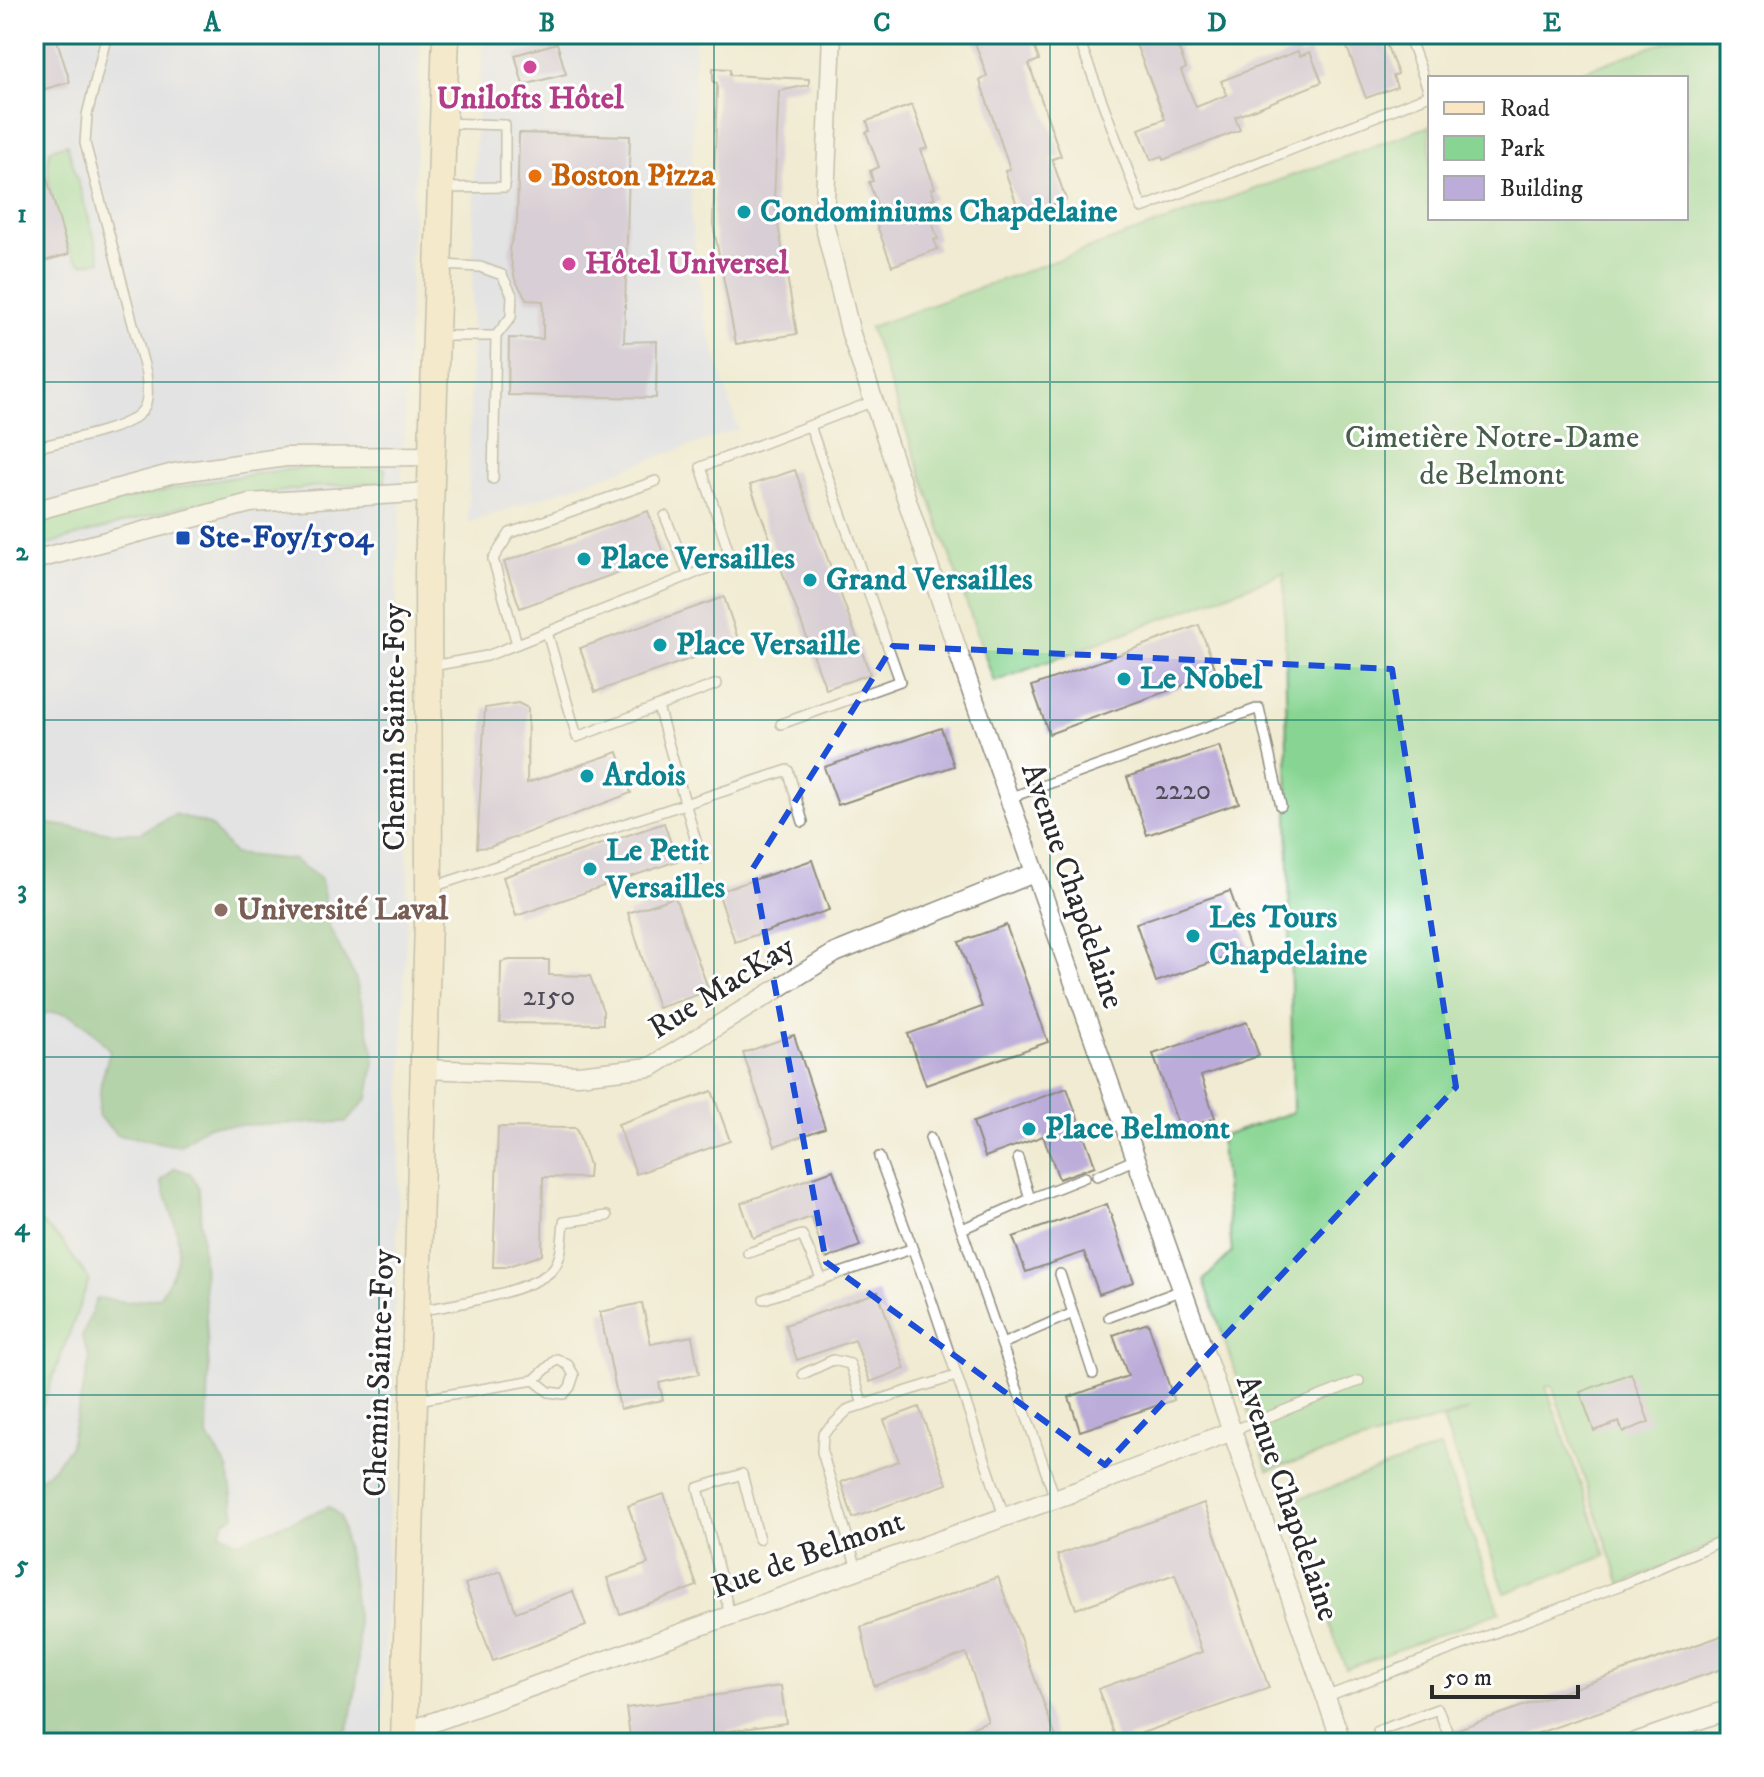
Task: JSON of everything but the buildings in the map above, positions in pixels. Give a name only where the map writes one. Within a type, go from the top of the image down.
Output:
[{"type":"main road","name":"Chemin Sainte-Foy","points":[[403,1738],[429,888],[431,492],[447,38]]},
{"type":"street","name":"Avenue Chapdelaine","points":[[832,34],[824,223],[851,334],[1034,873],[1342,1743]]},
{"type":"street","points":[[34,511],[174,473],[286,457],[433,456]]},
{"type":"street","points":[[34,560],[250,503],[431,492]]},
{"type":"street","name":"Rue MacKay","points":[[424,1069],[578,1075],[651,1067],[835,953],[1034,873]]},
{"type":"street","name":"Rue de Belmont","points":[[403,1738],[1232,1431]]},
{"type":"street","points":[[1633,1743],[1730,1709]]},
{"type":"lane","points":[[34,448],[124,423],[141,412],[147,396],[146,373],[86,151],[87,115],[107,34]]},
{"type":"lane","points":[[1077,34],[1142,208],[1428,96]]},
{"type":"lane","points":[[1408,34],[1428,89]]},
{"type":"lane","points":[[440,188],[505,187],[505,125],[443,123]]},
{"type":"lane","points":[[438,265],[480,267],[502,275],[512,295],[511,317],[496,336],[493,479]]},
{"type":"lane","points":[[437,336],[496,336]]},
{"type":"lane","points":[[429,667],[487,656],[731,559],[701,467],[874,401]]},
{"type":"lane","points":[[781,724],[900,681],[810,426]]},
{"type":"lane","points":[[517,644],[493,559],[510,533],[656,481]]},
{"type":"lane","points":[[665,516],[689,576]]},
{"type":"lane","points":[[547,632],[577,737],[717,684]]},
{"type":"lane","points":[[658,707],[701,859]]},
{"type":"lane","points":[[1009,798],[1259,708],[1281,806]]},
{"type":"lane","points":[[429,888],[788,770],[803,822]]},
{"type":"lane","points":[[930,1138],[1055,1498]]},
{"type":"lane","points":[[879,1157],[1004,1516]]},
{"type":"lane","points":[[1018,1158],[1030,1199]]},
{"type":"lane","points":[[1097,1176],[1136,1159]]},
{"type":"lane","points":[[962,1229],[1085,1177]]},
{"type":"lane","points":[[417,1310],[486,1297],[551,1272],[559,1258],[564,1222],[607,1216]]},
{"type":"lane","points":[[748,1253],[802,1235],[822,1280]]},
{"type":"lane","points":[[764,1299],[911,1249]]},
{"type":"lane","points":[[1060,1274],[1093,1374]]},
{"type":"lane","points":[[1109,1317],[1182,1290]]},
{"type":"lane","points":[[1002,1344],[1073,1313]]},
{"type":"lane","points":[[803,1374],[833,1360],[850,1364],[863,1405]]},
{"type":"lane","points":[[857,1569],[822,1452],[823,1434],[849,1409],[956,1376]]},
{"type":"lane","points":[[414,1400],[534,1380]]},
{"type":"lane","points":[[1232,1431],[1359,1381]]},
{"type":"lane","points":[[730,1615],[698,1488],[742,1474],[759,1539]]},
{"type":"lane","points":[[1325,1697],[1621,1585],[1730,1537]]},
{"type":"lane","points":[[1383,1743],[1378,1731],[1438,1709],[1452,1743]]},
{"type":"highlighted area","points":[[893,646],[1392,669],[1456,1087],[1105,1465],[826,1262],[753,868]]},
{"type":"shaded area","name":"Université Laval","points":[[34,34],[421,34],[395,633],[395,685],[408,874],[382,1743],[34,1743]]},
{"type":"shaded area","points":[[484,34],[668,34],[695,37],[691,220],[704,317],[738,429],[468,523],[475,149]]},
{"type":"green space","name":"Cimetière Notre-Dame de Belmont","points":[[1687,34],[1730,34],[1730,1537],[1621,1585],[1552,1385],[1546,1387],[1606,1556],[1505,1593],[1443,1420],[1469,1410],[1268,1470],[1204,1280],[1232,1252],[1220,1137],[1293,1112],[1284,573],[994,682],[870,327],[1428,127],[1428,220],[1688,220],[1688,76],[1570,76]]},
{"type":"green space","points":[[67,144],[101,261],[82,264],[74,256],[55,210],[48,159],[51,149]]},
{"type":"green space","points":[[325,466],[385,468],[385,482],[312,487],[187,505],[34,548],[34,524],[178,488]]},
{"type":"green space","points":[[175,814],[210,825],[234,854],[294,860],[321,879],[329,927],[355,977],[375,1058],[368,1098],[346,1122],[207,1126],[179,1146],[117,1135],[98,1116],[101,1082],[110,1051],[95,1033],[77,1019],[57,1013],[34,1018],[34,822],[113,833],[140,833]]},
{"type":"green space","points":[[175,1168],[190,1173],[199,1188],[209,1370],[207,1436],[228,1468],[235,1516],[225,1521],[220,1532],[238,1542],[329,1507],[340,1516],[357,1622],[357,1676],[348,1729],[323,1743],[34,1743],[34,1482],[49,1472],[69,1448],[90,1359],[82,1337],[97,1298],[128,1302],[159,1297],[169,1281],[178,1253],[178,1240],[161,1181]]},
{"type":"green space","points":[[34,1216],[62,1242],[89,1280],[34,1428]]},
{"type":"green space","points":[[1440,1447],[1500,1612],[1346,1669],[1286,1504]]},
{"type":"place","name":"Unilofts Hôtel","points":[[530,67]]},
{"type":"place","name":"Boston Pizza","points":[[535,176]]},
{"type":"place","name":"Condominiums Chapdelaine","points":[[744,212]]},
{"type":"place","name":"Hôtel Universel","points":[[569,264]]},
{"type":"place","name":"Ste-Foy/1504","points":[[183,538]]},
{"type":"place","name":"Place Versailles","points":[[584,559]]},
{"type":"place","name":"Grand Versailles","points":[[810,580]]},
{"type":"place","name":"Place Versaille","points":[[660,645]]},
{"type":"place","name":"Le Nobel","points":[[1124,679]]},
{"type":"place","name":"Ardois","points":[[587,776]]},
{"type":"place","name":"Le Petit Versailles","points":[[590,869]]},
{"type":"place","name":"Université Laval","points":[[221,910]]},
{"type":"place","name":"Les Tours Chapdelaine","points":[[1193,936]]},
{"type":"place","name":"Place Belmont","points":[[1029,1129]]}]
